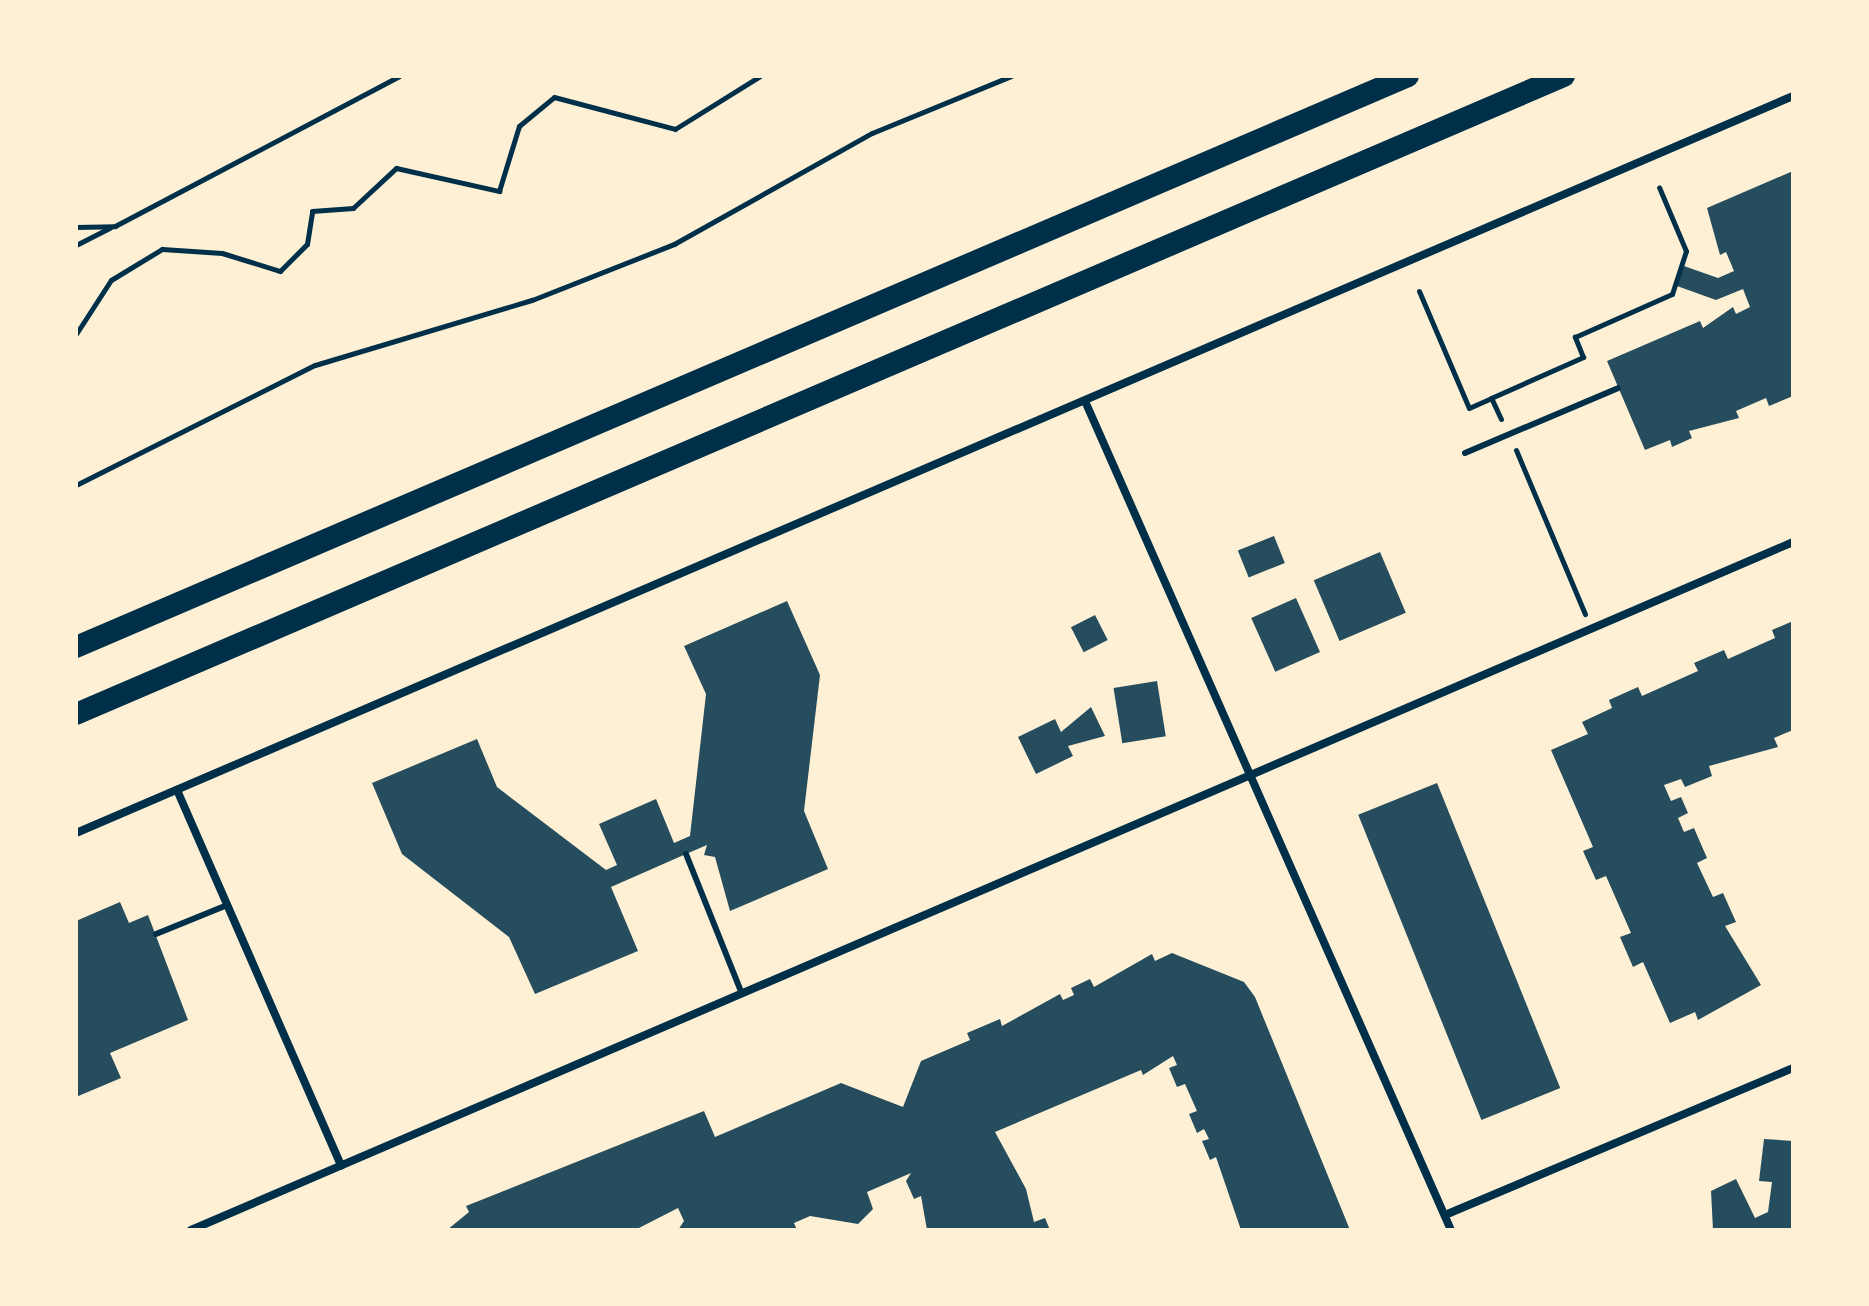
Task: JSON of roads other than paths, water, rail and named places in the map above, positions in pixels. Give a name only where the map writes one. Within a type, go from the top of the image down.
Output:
[{"type":"highway","points":[[76,647],[1408,76]]},
{"type":"highway","points":[[76,714],[1564,76]]},
{"type":"street","points":[[76,833],[1793,96]]},
{"type":"street","points":[[1085,401],[1254,774],[1451,1230]]},
{"type":"street","points":[[191,1230],[1793,542]]},
{"type":"street","points":[[177,790],[341,1166]]},
{"type":"street","points":[[1445,1215],[1793,1068]]},
{"type":"lane","points":[[1465,453],[1618,388]]},
{"type":"lane","points":[[686,854],[742,994]]},
{"type":"lane","points":[[156,934],[227,905]]}]
